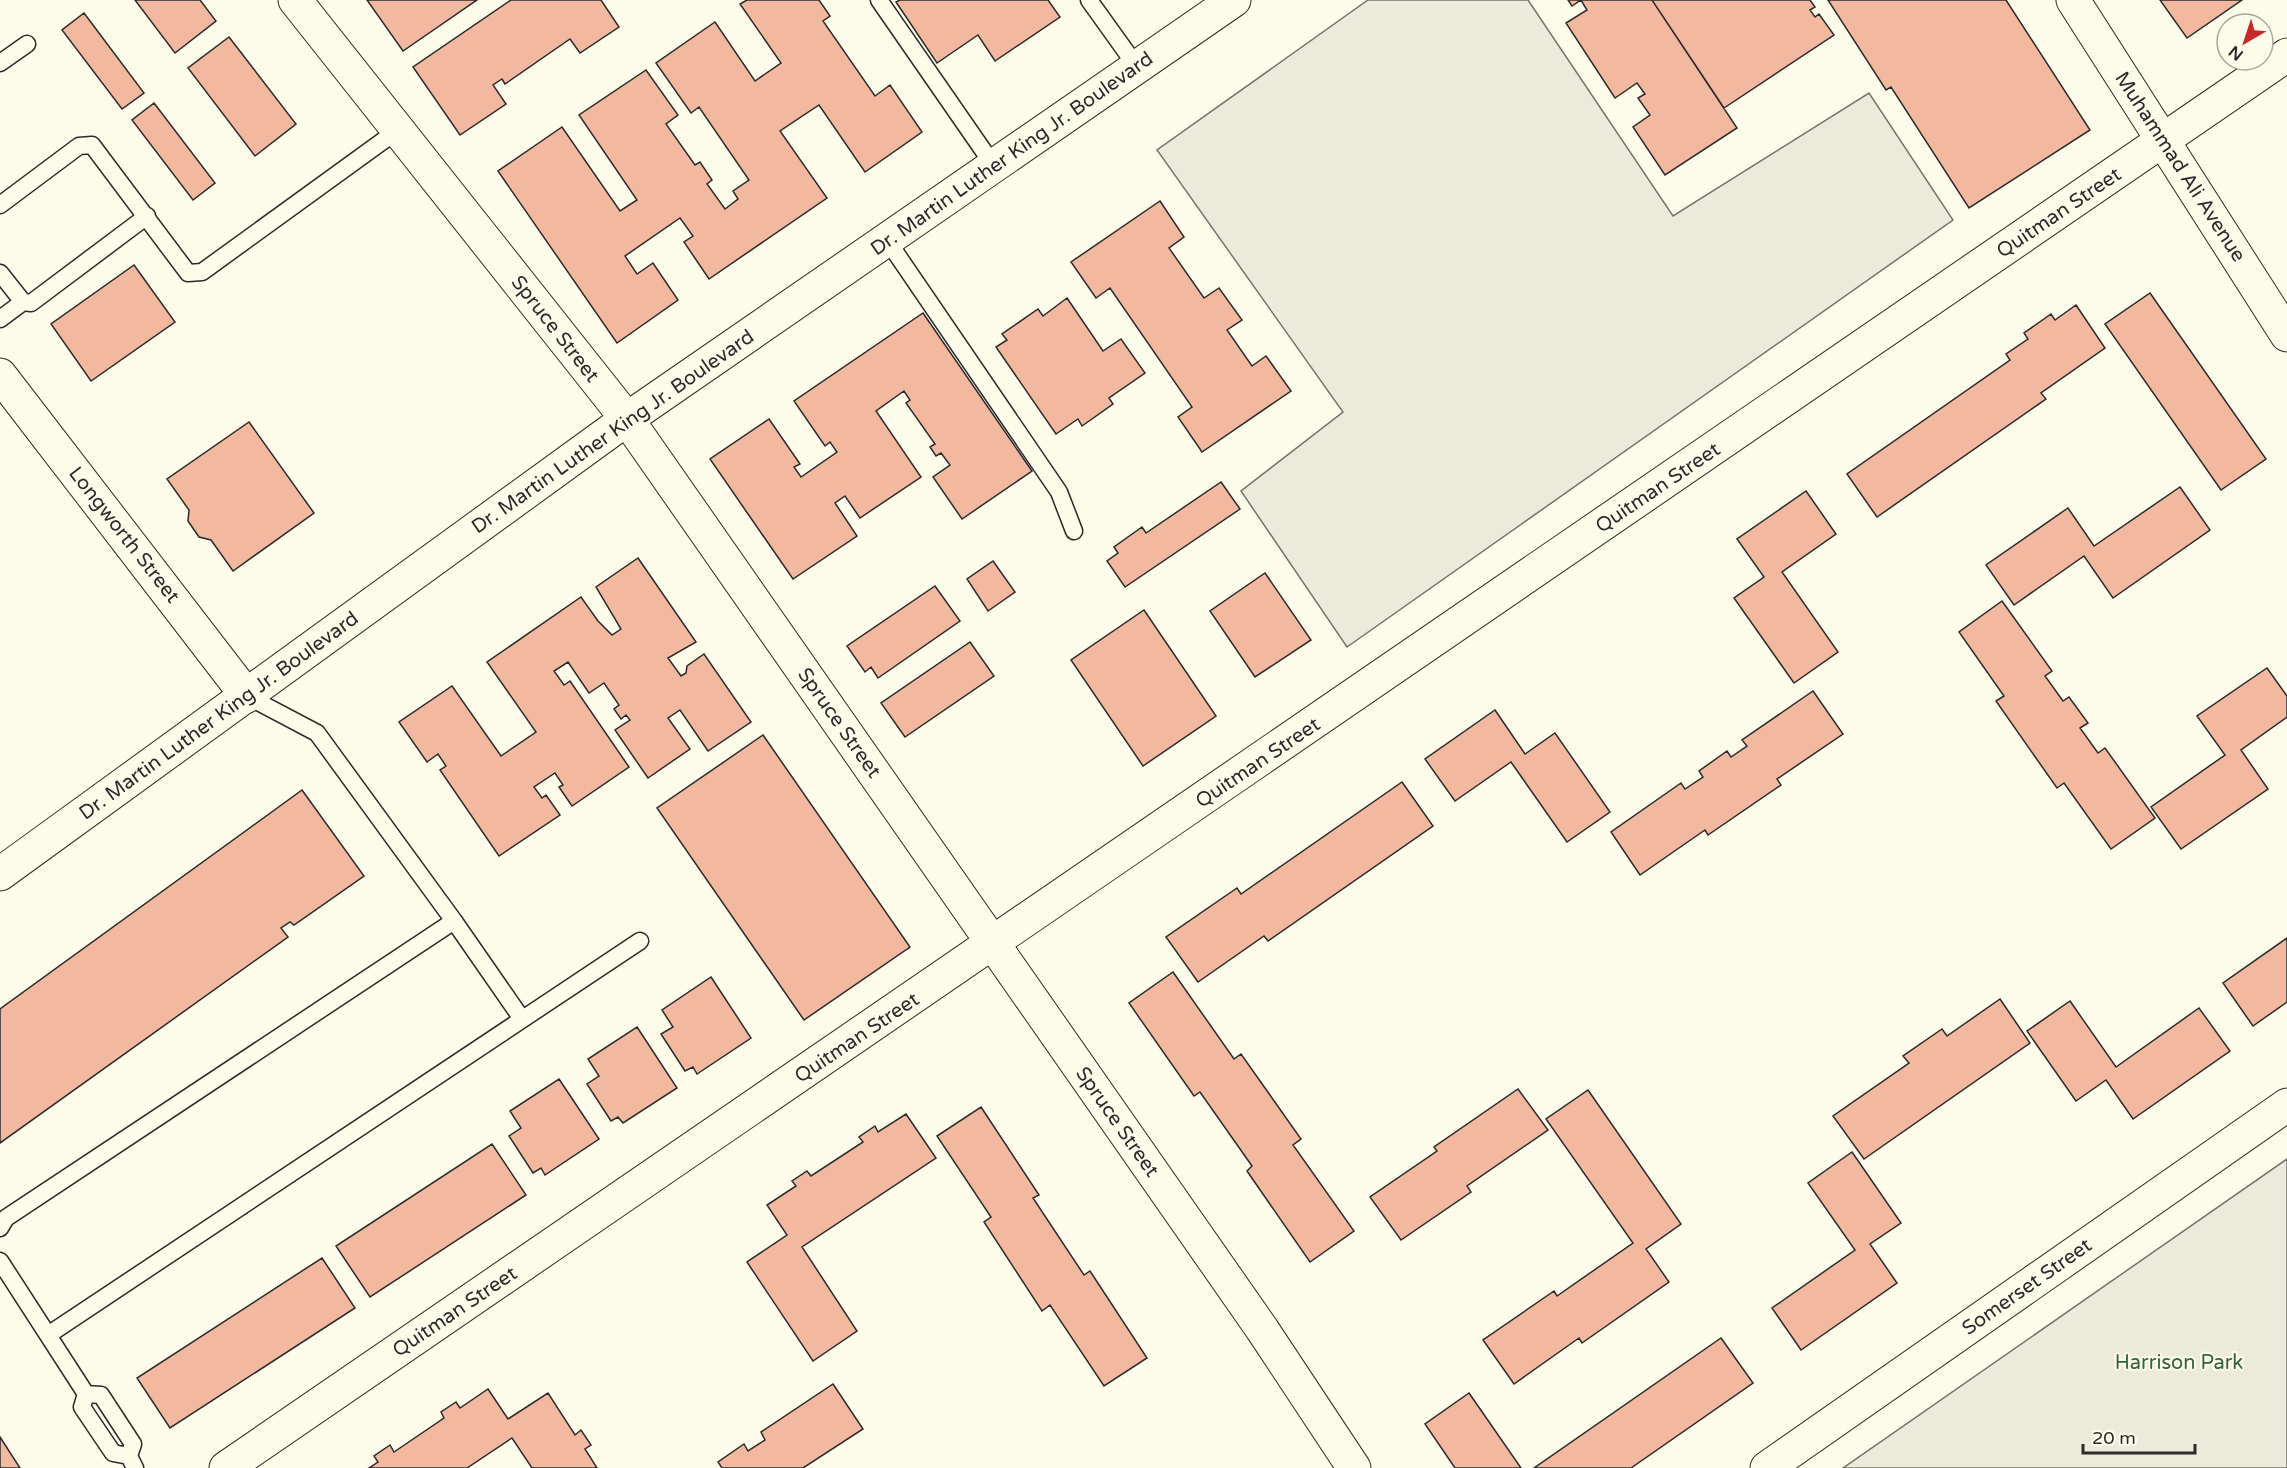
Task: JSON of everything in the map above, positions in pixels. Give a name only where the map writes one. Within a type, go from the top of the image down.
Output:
[{"type":"street","name":"Spruce Street","points":[[295,0],[627,419],[1262,1329],[1354,1468]]},
{"type":"street","name":"Dr. Martin Luther King Jr. Boulevard","points":[[0,874],[627,419],[1234,0]]},
{"type":"street","name":"Muhammad Ali Avenue","points":[[2073,0],[2287,335]]},
{"type":"street","name":"Quitman Street","points":[[226,1468],[2287,55]]},
{"type":"street","name":"Longworth Street","points":[[0,375],[247,696]]},
{"type":"street","name":"Somerset Street","points":[[1767,1468],[2287,1105]]},
{"type":"lane","points":[[879,0],[994,166]]},
{"type":"lane","points":[[1089,0],[1137,67]]},
{"type":"lane","points":[[0,63],[27,44]]},
{"type":"lane","points":[[0,205],[79,146],[92,145],[188,273],[202,272],[398,130]]},
{"type":"lane","points":[[0,319],[23,302],[31,303],[147,216]]},
{"type":"lane","points":[[887,240],[1059,492],[1074,531]]},
{"type":"lane","points":[[0,273],[23,302]]},
{"type":"lane","points":[[247,696],[316,733],[454,921],[522,1019]]},
{"type":"lane","points":[[0,1228],[6,1218],[454,921]]},
{"type":"lane","points":[[48,1335],[640,941]]},
{"type":"lane","points":[[0,1261],[86,1394],[82,1407],[113,1453],[132,1462]]},
{"type":"green space","points":[[1368,0],[1528,0],[1673,216],[1869,93],[1953,220],[1347,647],[1241,491],[1343,412],[1157,150]]},
{"type":"green space","name":"Harrison Park","points":[[2287,1159],[2287,1468],[1843,1468]]},
{"type":"building","points":[[135,0],[200,0],[216,21],[175,53]]},
{"type":"building","points":[[367,0],[477,0],[403,51]]},
{"type":"building","points":[[511,0],[601,0],[619,27],[580,53],[570,39],[505,84],[502,79],[493,85],[506,104],[460,135],[413,67]]},
{"type":"building","points":[[747,0],[819,0],[830,16],[823,21],[875,96],[890,85],[922,132],[865,172],[819,105],[780,131],[827,198],[709,279],[684,242],[693,236],[680,218],[625,256],[637,274],[653,263],[678,300],[617,343],[498,171],[562,127],[620,211],[637,200],[579,115],[646,70],[678,115],[666,124],[695,165],[700,162],[712,180],[707,184],[725,209],[738,199],[733,191],[749,180],[699,107],[691,113],[656,63],[715,22],[755,81],[781,63],[740,4]]},
{"type":"building","points":[[900,0],[1048,0],[1060,17],[995,61],[978,35],[937,63],[896,2]]},
{"type":"building","points":[[1568,0],[1581,0],[1572,6]]},
{"type":"building","points":[[1581,0],[1652,0],[1737,128],[1665,175],[1633,127],[1650,115],[1638,98],[1645,94],[1637,83],[1615,98],[1566,23],[1587,10]]},
{"type":"building","points":[[1652,0],[1810,0],[1815,7],[1810,10],[1815,17],[1819,14],[1834,35],[1724,108]]},
{"type":"building","points":[[1828,0],[2006,0],[2090,130],[1969,208],[1891,87],[1886,90]]},
{"type":"building","points":[[2160,0],[2242,0],[2225,12],[2215,12],[2215,19],[2187,38]]},
{"type":"building","points":[[84,13],[144,93],[122,109],[62,30]]},
{"type":"building","points":[[229,37],[296,124],[255,156],[188,68]]},
{"type":"building","points":[[154,103],[215,183],[193,200],[132,120]]},
{"type":"building","points":[[1160,201],[1184,237],[1169,248],[1204,298],[1219,288],[1242,320],[1227,330],[1252,366],[1266,356],[1291,391],[1202,452],[1178,417],[1192,407],[1110,288],[1096,298],[1071,262]]},
{"type":"building","points":[[134,265],[175,322],[91,381],[51,324]]},
{"type":"building","points":[[2150,293],[2266,459],[2221,490],[2105,324]]},
{"type":"building","points":[[1067,298],[1103,351],[1121,339],[1145,373],[1109,398],[1113,404],[1082,426],[1078,419],[1056,434],[996,347],[1007,340],[1002,334],[1038,309],[1043,316]]},
{"type":"building","points":[[2076,305],[2105,348],[2041,393],[2046,399],[1877,517],[1847,474],[2010,360],[2006,354],[2028,339],[2024,333],[2051,314],[2055,320]]},
{"type":"building","points":[[923,313],[1032,471],[962,519],[933,477],[950,465],[941,453],[936,456],[930,447],[935,444],[906,403],[910,400],[904,391],[876,411],[921,477],[860,518],[845,496],[835,503],[857,536],[793,579],[710,459],[769,419],[800,464],[794,467],[801,477],[837,452],[830,442],[825,446],[794,401]]},
{"type":"building","points":[[249,422],[314,513],[233,571],[211,540],[199,537],[188,521],[189,510],[167,479]]},
{"type":"building","points":[[1221,482],[1240,509],[1125,587],[1107,561],[1118,553],[1114,547],[1142,527],[1146,533]]},
{"type":"building","points":[[2180,487],[2210,530],[2113,598],[2084,556],[2014,605],[1986,565],[2068,508],[2094,546]]},
{"type":"building","points":[[1806,491],[1836,534],[1782,572],[1838,652],[1794,683],[1734,598],[1764,577],[1737,539]]},
{"type":"building","points":[[638,558],[696,642],[668,658],[681,676],[686,673],[687,666],[704,654],[751,722],[708,751],[680,710],[668,718],[690,749],[648,778],[615,730],[630,720],[626,715],[621,719],[614,709],[619,705],[604,683],[589,693],[568,662],[554,671],[564,685],[570,681],[629,767],[572,806],[559,787],[563,785],[555,773],[534,787],[542,798],[546,795],[560,815],[499,856],[440,770],[446,766],[438,754],[427,762],[399,722],[452,686],[501,756],[536,732],[487,662],[581,597],[598,621],[612,635],[621,629],[596,587]]},
{"type":"building","points":[[993,561],[1015,592],[988,611],[967,579]]},
{"type":"building","points":[[1265,573],[1311,640],[1255,677],[1210,611]]},
{"type":"building","points":[[935,586],[960,621],[878,678],[871,667],[865,672],[847,646]]},
{"type":"building","points":[[2002,601],[2052,671],[2045,676],[2063,701],[2069,697],[2088,723],[2080,728],[2098,753],[2105,748],[2155,818],[2111,849],[2064,783],[2057,788],[1996,701],[2004,696],[1959,632]]},
{"type":"building","points":[[1144,610],[1216,716],[1143,766],[1071,660]]},
{"type":"building","points":[[970,642],[994,676],[905,737],[881,703]]},
{"type":"building","points":[[2267,668],[2287,696],[2287,717],[2241,750],[2268,789],[2181,849],[2151,807],[2225,755],[2197,716]]},
{"type":"building","points":[[1813,691],[1843,734],[1777,779],[1781,785],[1708,835],[1705,830],[1640,875],[1611,832],[1681,783],[1685,789],[1703,777],[1699,771],[1727,751],[1731,757],[1747,746],[1742,740]]},
{"type":"building","points":[[1495,710],[1525,754],[1555,733],[1610,812],[1567,842],[1511,762],[1455,801],[1425,759]]},
{"type":"building","points":[[763,735],[910,947],[804,1020],[657,808]]},
{"type":"building","points":[[1402,782],[1433,826],[1268,941],[1264,936],[1198,982],[1166,937],[1237,888],[1241,894]]},
{"type":"building","points":[[302,790],[364,876],[294,925],[290,922],[281,928],[288,937],[0,1143],[0,1009]]},
{"type":"building","points":[[2287,938],[2287,1002],[2253,1026],[2223,983]]},
{"type":"building","points":[[1173,972],[1234,1059],[1241,1054],[1301,1139],[1293,1145],[1354,1231],[1310,1262],[1247,1171],[1252,1166],[1200,1092],[1194,1096],[1129,1003]]},
{"type":"building","points":[[711,977],[751,1038],[697,1074],[693,1067],[685,1071],[661,1034],[673,1027],[662,1010]]},
{"type":"building","points":[[2000,999],[2030,1043],[1864,1159],[1833,1116],[1909,1063],[1903,1056],[1942,1029],[1947,1036]]},
{"type":"building","points":[[2070,1001],[2116,1067],[2199,1008],[2230,1051],[2133,1119],[2106,1080],[2076,1101],[2027,1031]]},
{"type":"building","points":[[637,1027],[677,1088],[623,1123],[618,1117],[611,1121],[587,1084],[599,1076],[588,1059]]},
{"type":"building","points":[[559,1079],[599,1139],[545,1175],[541,1168],[533,1173],[509,1136],[521,1128],[510,1111]]},
{"type":"building","points":[[1518,1089],[1548,1130],[1467,1186],[1471,1192],[1401,1240],[1370,1197],[1437,1151],[1434,1147]]},
{"type":"building","points":[[1588,1090],[1681,1224],[1646,1249],[1669,1282],[1582,1343],[1579,1338],[1514,1384],[1483,1340],[1554,1291],[1557,1296],[1633,1243],[1546,1119]]},
{"type":"building","points":[[981,1107],[1039,1195],[1033,1198],[1084,1275],[1090,1271],[1147,1358],[1104,1386],[1050,1305],[1042,1311],[984,1222],[991,1217],[937,1136]]},
{"type":"building","points":[[906,1114],[936,1158],[802,1247],[857,1331],[813,1361],[747,1262],[787,1235],[767,1205],[796,1186],[792,1181],[807,1171],[811,1176],[863,1142],[859,1137],[875,1126],[878,1132]]},
{"type":"building","points":[[492,1144],[526,1195],[370,1297],[336,1246]]},
{"type":"building","points":[[1852,1152],[1901,1223],[1870,1244],[1897,1283],[1801,1350],[1772,1308],[1855,1250],[1808,1183]]},
{"type":"building","points":[[322,1258],[355,1308],[170,1428],[137,1378]]},
{"type":"building","points":[[1721,1338],[1753,1383],[1631,1468],[1534,1468]]},
{"type":"building","points":[[833,1384],[863,1429],[803,1468],[722,1468],[718,1462],[744,1444],[748,1451],[765,1440],[761,1432]]},
{"type":"building","points":[[488,1389],[508,1419],[548,1393],[575,1435],[581,1430],[591,1445],[585,1449],[597,1468],[532,1468],[512,1438],[467,1468],[369,1468],[378,1462],[374,1456],[390,1445],[394,1452],[444,1418],[441,1412],[456,1402],[460,1408]]},
{"type":"building","points":[[1469,1393],[1521,1468],[1455,1468],[1425,1424]]},
{"type":"building","points":[[0,1437],[20,1468],[0,1468]]}]
